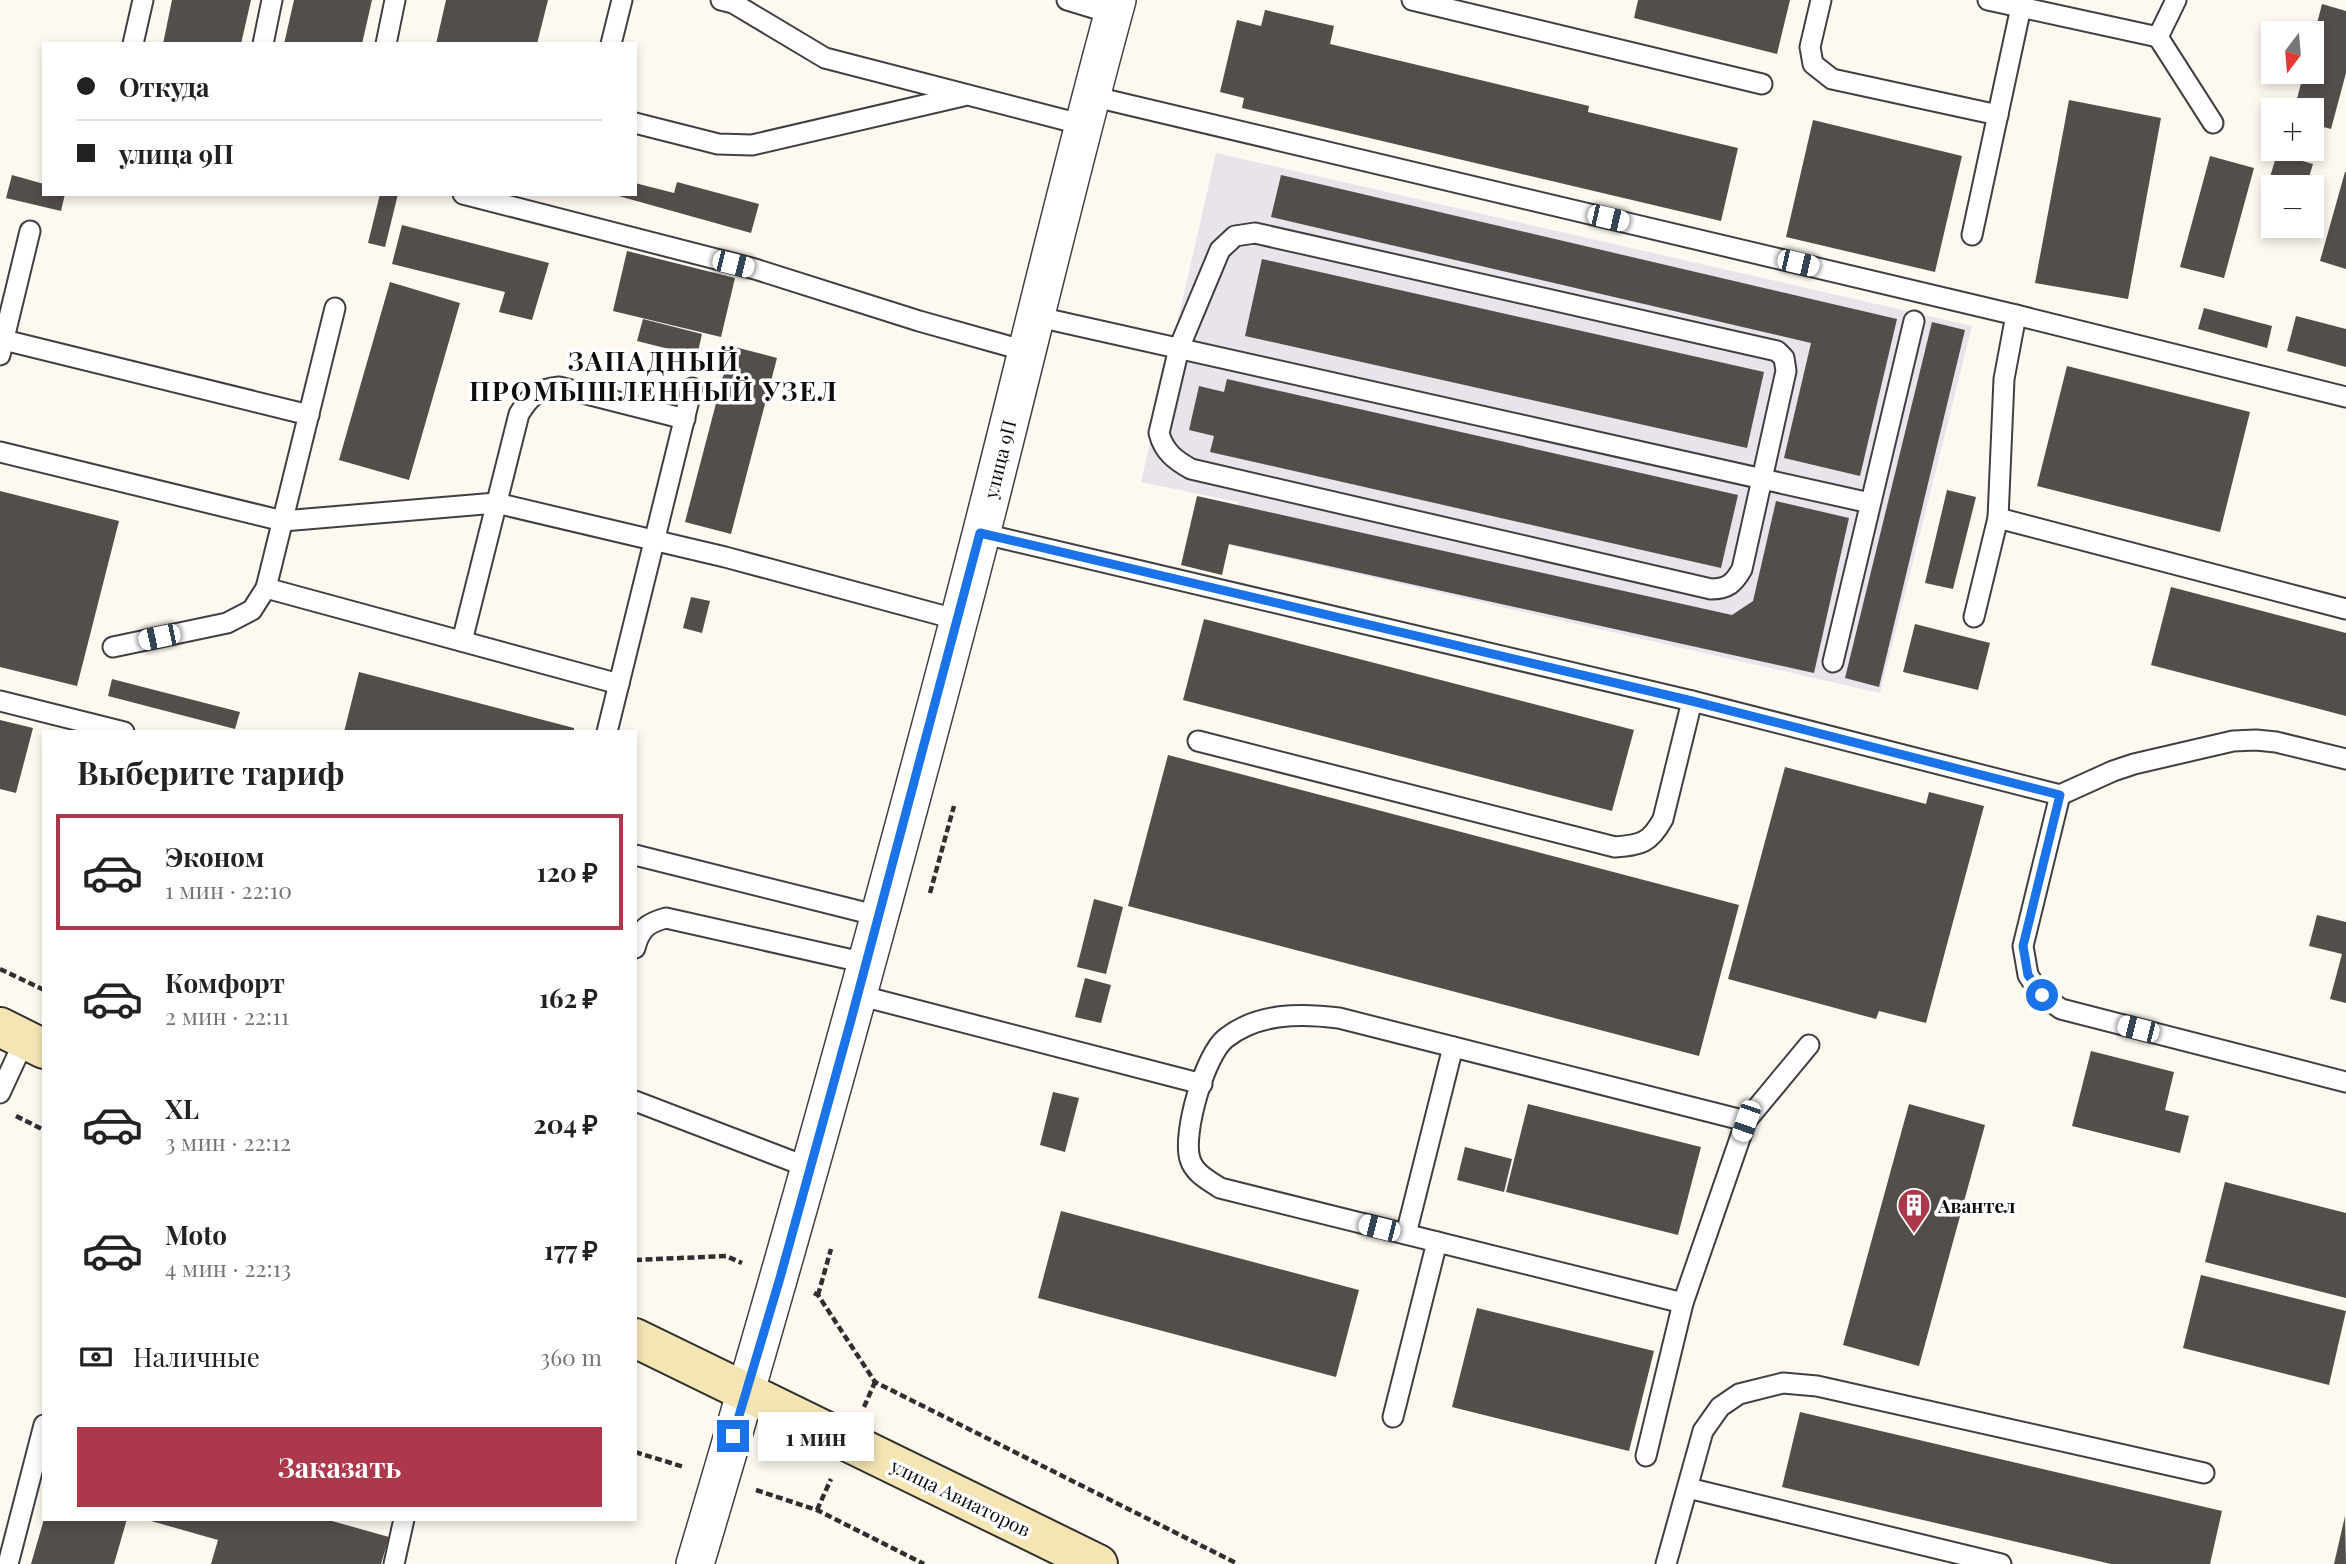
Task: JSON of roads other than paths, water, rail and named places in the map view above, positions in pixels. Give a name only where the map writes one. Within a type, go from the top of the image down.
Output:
[{"type":"main road","name":"улица Авиаторов","points":[[637,1339],[1098,1564]]},
{"type":"street","name":"улица 9П","points":[[695,1564],[810,1168],[959,620],[1115,7]]},
{"type":"lane","points":[[133,42],[143,0]]},
{"type":"lane","points":[[263,42],[272,0]]},
{"type":"lane","points":[[386,42],[396,0]]},
{"type":"lane","points":[[612,42],[622,0]]},
{"type":"lane","points":[[721,0],[733,3],[825,58],[967,95],[1087,111],[2016,315],[2346,397]]},
{"type":"lane","points":[[1067,0],[1115,7]]},
{"type":"lane","points":[[1412,0],[1762,84]]},
{"type":"lane","points":[[1821,0],[1810,47],[1814,64],[1832,79],[1998,115]]},
{"type":"lane","points":[[1988,0],[2158,37],[2213,123]]},
{"type":"lane","points":[[2158,37],[2176,0]]},
{"type":"lane","points":[[1972,235],[2021,7]]},
{"type":"lane","points":[[637,124],[718,144],[752,145],[967,95]]},
{"type":"lane","points":[[471,196],[755,269],[919,321],[1179,348],[1870,503]]},
{"type":"lane","points":[[30,231],[2,348],[309,415]]},
{"type":"lane","points":[[1255,233],[1760,346],[1777,351],[1784,358],[1786,371],[1742,569],[1736,580],[1724,589],[1698,586],[1191,469],[1174,459],[1162,444],[1159,433],[1179,348],[1220,250],[1235,236],[1255,233]]},
{"type":"lane","points":[[113,647],[228,623],[251,610],[265,588],[335,308]]},
{"type":"lane","points":[[1974,617],[1998,519],[2004,379],[2016,315]]},
{"type":"lane","points":[[1833,662],[1914,321]]},
{"type":"lane","points":[[462,641],[519,414],[528,398],[542,389],[559,387],[685,419]]},
{"type":"lane","points":[[608,730],[692,388]]},
{"type":"lane","points":[[0,452],[283,521],[496,503],[959,620]]},
{"type":"lane","points":[[1998,519],[2346,610]]},
{"type":"lane","points":[[980,533],[1692,701],[2060,795],[2124,767],[2233,740],[2276,742],[2346,760]]},
{"type":"lane","points":[[265,588],[619,684]]},
{"type":"lane","points":[[0,701],[116,730]]},
{"type":"lane","points":[[1198,741],[1615,847],[1640,845],[1655,833],[1663,819],[1692,701]]},
{"type":"lane","points":[[2060,795],[2023,946],[2028,975],[2042,995],[2061,1009],[2346,1082]]},
{"type":"lane","points":[[637,856],[879,916]]},
{"type":"lane","points":[[637,940],[639,933],[649,922],[666,918],[1202,1084]]},
{"type":"lane","points":[[1684,1303],[1220,1188],[1200,1175],[1190,1160],[1188,1139],[1202,1084],[1212,1057],[1224,1039],[1247,1025],[1283,1015],[1310,1014],[1339,1018],[1746,1121]]},
{"type":"lane","points":[[0,1093],[23,1038]]},
{"type":"lane","points":[[1646,1456],[1684,1303],[1746,1121],[1809,1045]]},
{"type":"lane","points":[[1406,1234],[1453,1047]]},
{"type":"lane","points":[[637,1102],[810,1168]]},
{"type":"lane","points":[[1393,1417],[1437,1242]]},
{"type":"lane","points":[[1666,1564],[1703,1431],[1720,1407],[1739,1394],[1783,1383],[1817,1385],[2204,1473]]},
{"type":"lane","points":[[8,1564],[42,1433]]},
{"type":"lane","points":[[1688,1488],[2001,1564]]},
{"type":"lane","points":[[394,1564],[404,1521]]},
{"type":"place","name":"Авантел","points":[[1914,1235]]},
{"type":"district","name":"ЗАПАДНЫЙ ПРОМЫШЛЕННЫЙ УЗЕЛ","points":[[654,375]]}]
